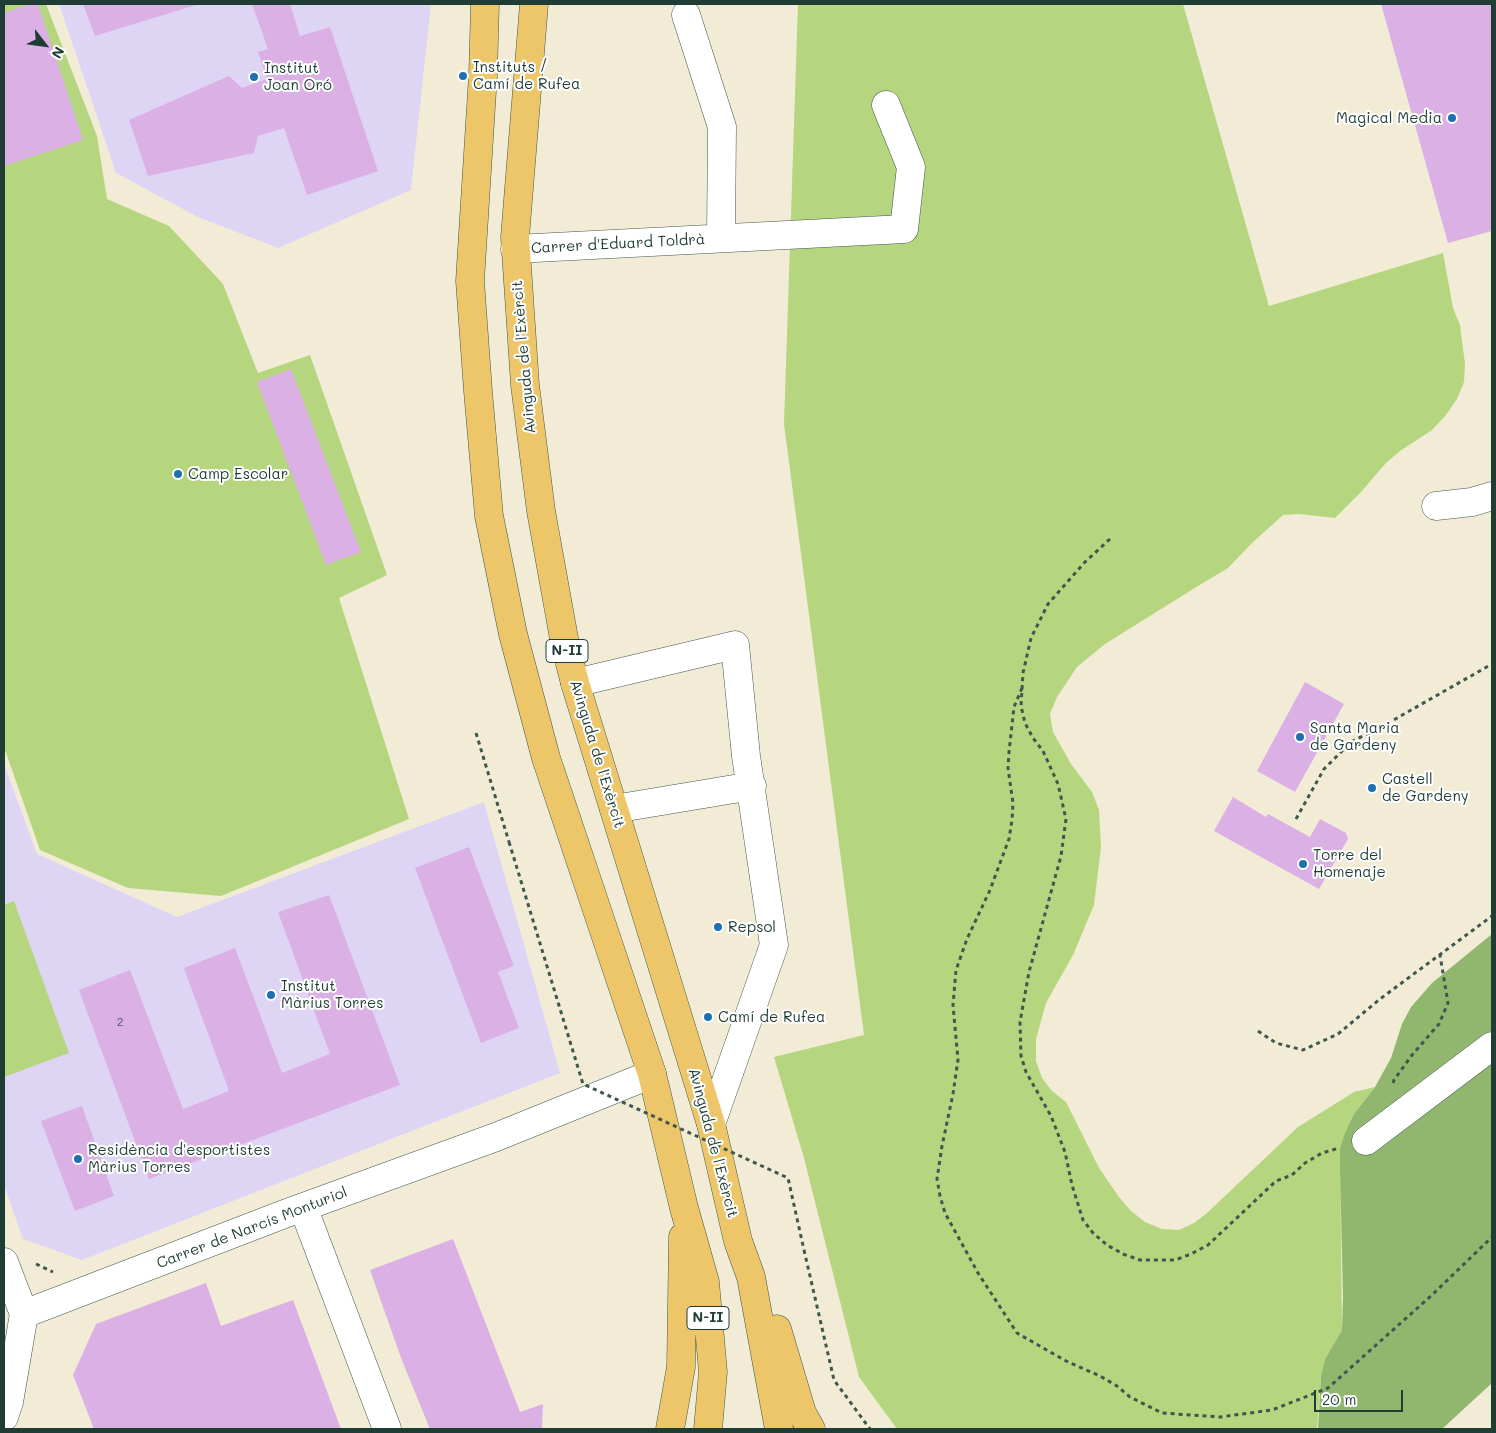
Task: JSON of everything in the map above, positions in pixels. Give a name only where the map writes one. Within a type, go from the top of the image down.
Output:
[{"type":"main road","name":"N-II","points":[[485,4],[483,75],[470,281],[489,516],[513,634],[546,758],[652,1074],[684,1208],[705,1282],[713,1372],[708,1429]]},
{"type":"main road","name":"Avinguda de l'Exèrcit","points":[[535,5],[524,109],[515,249],[524,385],[541,511],[565,644],[575,684],[710,1124],[738,1241],[751,1277],[780,1429]]},
{"type":"main road","name":"N-II","points":[[670,1429],[681,1367],[684,1208]]},
{"type":"main road","name":"N-II","points":[[751,1277],[772,1311],[802,1413],[811,1429]]},
{"type":"street","name":"Carrer d'Eduard Toldrà","points":[[686,15],[722,127],[721,238]]},
{"type":"street","name":"Carrer d'Eduard Toldrà","points":[[515,249],[904,229],[911,166],[886,105]]},
{"type":"street","points":[[1436,506],[1472,502],[1492,496]]},
{"type":"street","points":[[575,684],[735,645],[746,756],[752,786],[774,945],[710,1124]]},
{"type":"street","points":[[614,809],[752,786]]},
{"type":"street","points":[[1375,1135],[1492,1046]]},
{"type":"street","name":"Carrer de Narcís Monturiol","points":[[24,1314],[303,1208],[489,1133],[652,1074]]},
{"type":"street","points":[[303,1208],[387,1429]]},
{"type":"street","points":[[4,1262],[24,1314],[6,1409],[22,1429]]},
{"type":"path","points":[[1110,539],[1085,562],[1048,604],[1031,638],[1023,673],[1021,706],[1025,723],[1032,738],[1043,751],[1058,784],[1066,819],[1061,856],[1029,972],[1020,1022],[1021,1056],[1026,1072],[1051,1116],[1065,1152],[1072,1185],[1083,1220],[1093,1233],[1107,1245],[1123,1254],[1140,1260],[1175,1260],[1208,1245],[1276,1181],[1292,1175],[1322,1153],[1375,1135],[1394,1080],[1412,1055],[1439,1024],[1448,1003],[1440,954]]},
{"type":"path","points":[[1296,819],[1324,769],[1351,742],[1492,664]]},
{"type":"path","points":[[1022,688],[1014,708],[1009,752],[1008,768],[1013,803],[1008,839],[993,882],[967,939],[956,970],[953,1005],[958,1060],[937,1179],[945,1213],[978,1272],[1017,1333],[1066,1361],[1100,1376],[1117,1386],[1130,1397],[1162,1413],[1220,1416],[1272,1410],[1289,1405],[1328,1388],[1432,1295],[1492,1237]]},
{"type":"path","points":[[476,733],[583,1084],[788,1178],[834,1380],[870,1429]]},
{"type":"path","points":[[1258,1031],[1276,1043],[1303,1050],[1338,1034],[1380,999],[1492,916]]},
{"type":"shaded area","name":"Institut Joan Oró","points":[[59,4],[431,4],[411,190],[278,248],[198,217],[116,173]]},
{"type":"shaded area","name":"Institut Màrius Torres","points":[[4,764],[37,854],[177,917],[484,802],[560,1073],[82,1260],[23,1239],[4,1185]]},
{"type":"green space","name":"Camp Escolar","points":[[4,4],[46,4],[97,136],[107,199],[169,226],[223,284],[258,373],[310,355],[387,575],[339,598],[409,819],[221,896],[128,888],[40,850],[4,747]]},
{"type":"green space","points":[[798,4],[1183,4],[1269,306],[1443,253],[1453,308],[1460,325],[1465,364],[1464,382],[1457,399],[1446,415],[1432,430],[1400,451],[1386,463],[1335,518],[1299,514],[1283,515],[1228,568],[1105,644],[1077,667],[1057,697],[1050,714],[1053,732],[1071,764],[1092,792],[1099,810],[1101,847],[1094,905],[1073,955],[1046,1003],[1036,1039],[1036,1061],[1042,1078],[1052,1091],[1066,1102],[1099,1168],[1131,1211],[1145,1222],[1162,1229],[1179,1230],[1194,1223],[1298,1127],[1354,1092],[1375,1087],[1354,1114],[1340,1148],[1342,1330],[1325,1359],[1321,1376],[1317,1429],[897,1429],[859,1377],[804,1158],[774,1057],[864,1035],[784,424]]},
{"type":"green space","points":[[14,901],[69,1053],[4,1077],[4,905]]},
{"type":"green space","points":[[1492,934],[1492,1383],[1442,1429],[1318,1429],[1321,1376],[1325,1359],[1342,1330],[1340,1148],[1354,1114],[1375,1087],[1391,1058],[1402,1024],[1411,1007],[1432,983]]},
{"type":"building","points":[[31,4],[38,4],[83,140],[4,166],[4,13]]},
{"type":"building","points":[[83,4],[199,4],[95,36]]},
{"type":"building","points":[[252,4],[290,4],[300,36],[330,27],[378,171],[307,195],[284,128],[258,136],[254,153],[148,176],[129,120],[229,76],[242,88],[267,79],[258,52],[268,49]]},
{"type":"building","name":"Magical Media","points":[[1381,4],[1492,4],[1492,231],[1448,243]]},
{"type":"building","points":[[291,369],[361,552],[326,565],[257,382]]},
{"type":"building","name":"Santa Maria de Gardeny","points":[[1305,682],[1344,704],[1295,792],[1257,771]]},
{"type":"building","name":"Torre del Homenaje","points":[[1233,797],[1266,817],[1268,814],[1310,837],[1320,819],[1346,833],[1348,839],[1319,889],[1214,831]]},
{"type":"building","points":[[469,847],[514,966],[498,972],[519,1028],[481,1043],[415,868]]},
{"type":"building","points":[[329,895],[400,1085],[149,1179],[79,990],[130,970],[183,1109],[229,1091],[184,968],[235,948],[282,1073],[330,1054],[278,912]]},
{"type":"building","name":"Residència d'esportistes Màrius Torres","points":[[82,1106],[114,1196],[75,1211],[41,1121]]},
{"type":"building","points":[[453,1239],[520,1412],[543,1404],[542,1429],[430,1429],[401,1358],[370,1270]]},
{"type":"building","points":[[206,1283],[221,1326],[293,1300],[341,1429],[94,1429],[73,1375],[96,1324]]},
{"type":"place","name":"Instituts / Camí de Rufea","points":[[463,76]]},
{"type":"place","name":"Institut Joan Oró","points":[[254,77]]},
{"type":"place","name":"Magical Media","points":[[1452,118]]},
{"type":"place","name":"Camp Escolar","points":[[178,474]]},
{"type":"place","name":"Santa Maria de Gardeny","points":[[1300,737]]},
{"type":"place","name":"Castell de Gardeny","points":[[1372,788]]},
{"type":"place","name":"Torre del Homenaje","points":[[1303,864]]},
{"type":"place","name":"Repsol","points":[[718,927]]},
{"type":"place","name":"Institut Màrius Torres","points":[[271,995]]},
{"type":"place","name":"Camí de Rufea","points":[[708,1017]]},
{"type":"place","name":"Residència d'esportistes Màrius Torres","points":[[78,1159]]}]
